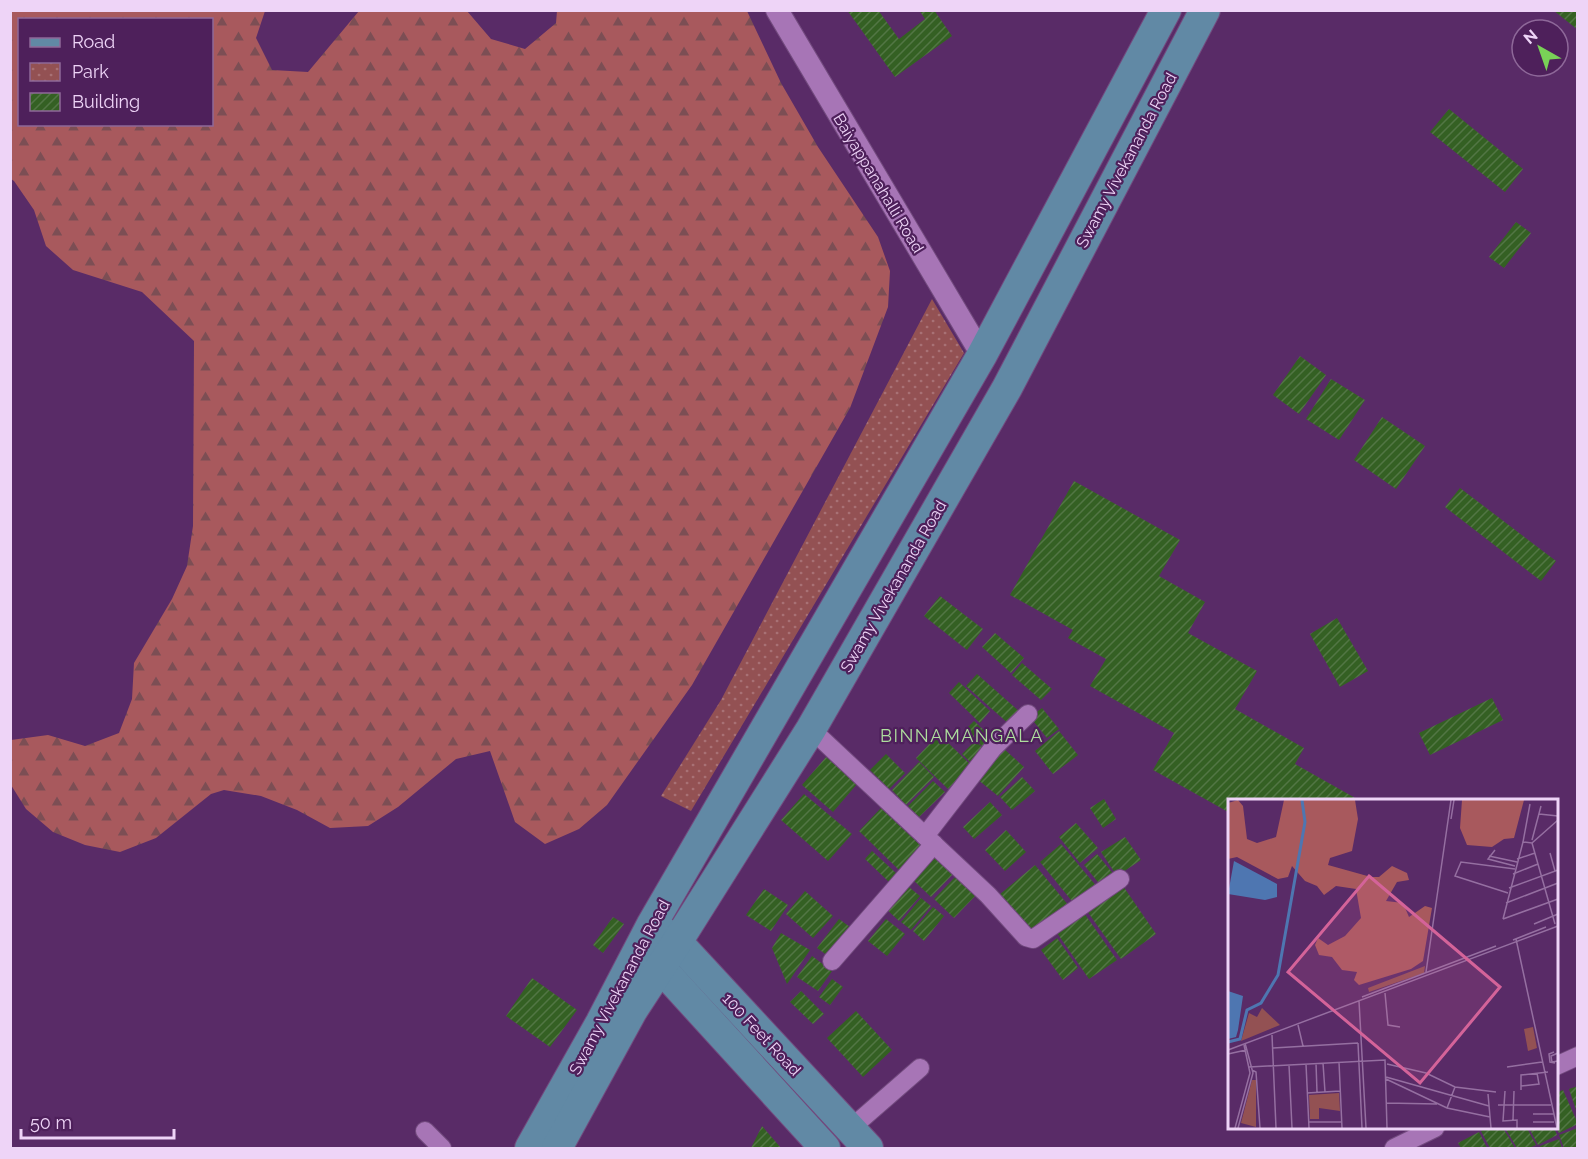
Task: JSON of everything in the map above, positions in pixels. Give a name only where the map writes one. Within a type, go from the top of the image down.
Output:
[{"type":"main road","name":"Swamy Vivekananda Road","points":[[530,1149],[601,1022],[650,946],[982,355],[1166,10]]},
{"type":"main road","name":"Swamy Vivekananda Road","points":[[650,946],[677,942],[811,729],[1007,388],[1205,10]]},
{"type":"main road","name":"100 Feet Road","points":[[677,942],[859,1139]]},
{"type":"main road","name":"Swamy Vivekananda Road","points":[[557,1149],[632,1011],[650,946]]},
{"type":"main road","name":"100 Feet Road","points":[[650,946],[825,1149]]},
{"type":"street","name":"Baiyappanahalli Road","points":[[777,10],[982,355]]},
{"type":"street","points":[[832,961],[929,840],[993,748],[1028,714]]},
{"type":"street","points":[[811,729],[988,895],[1026,937],[1033,939],[1120,879]]},
{"type":"street","points":[[1558,1066],[1578,1056]]},
{"type":"street","points":[[859,1139],[920,1068]]},
{"type":"street","points":[[1394,1149],[1433,1129]]},
{"type":"street","points":[[425,1131],[442,1149]]},
{"type":"green space","points":[[11,10],[265,11],[256,38],[272,70],[308,72],[359,11],[467,11],[491,39],[525,49],[556,23],[557,11],[747,11],[781,83],[818,147],[878,237],[890,271],[888,307],[850,408],[692,685],[607,805],[579,829],[545,844],[515,822],[490,751],[456,759],[398,807],[368,826],[330,828],[297,810],[261,796],[224,790],[211,794],[156,838],[120,852],[85,845],[53,832],[26,809],[11,785],[11,740],[48,735],[85,746],[119,733],[132,699],[134,663],[172,599],[187,566],[193,526],[194,341],[142,292],[73,270],[46,246],[34,210],[11,179]]},
{"type":"green space","points":[[932,299],[964,353],[691,811],[661,796],[721,700]]},
{"type":"building","points":[[847,10],[878,10],[899,39],[925,19],[919,10],[934,10],[952,36],[895,77]]},
{"type":"building","points":[[1553,10],[1578,10],[1578,30],[1570,24],[1570,18],[1563,18]]},
{"type":"building","points":[[1449,109],[1523,169],[1505,192],[1430,132]]},
{"type":"building","points":[[1516,222],[1531,233],[1504,268],[1489,257]]},
{"type":"building","points":[[1300,356],[1326,375],[1299,414],[1273,395]]},
{"type":"building","points":[[1331,379],[1365,400],[1339,440],[1306,419]]},
{"type":"building","points":[[1382,417],[1425,446],[1396,489],[1354,460]]},
{"type":"building","points":[[1074,481],[1180,540],[1159,576],[1205,602],[1188,633],[1257,671],[1235,709],[1304,748],[1295,764],[1357,799],[1228,799],[1228,812],[1153,770],[1174,733],[1090,686],[1106,659],[1068,638],[1073,630],[1010,595]]},
{"type":"building","points":[[1460,488],[1556,561],[1541,581],[1445,507]]},
{"type":"building","points":[[940,596],[983,629],[967,650],[924,616]]},
{"type":"building","points":[[1337,618],[1368,671],[1340,687],[1310,634]]},
{"type":"building","points":[[995,633],[1024,658],[1011,673],[982,647]]},
{"type":"building","points":[[1022,663],[1052,689],[1041,700],[1012,675]]},
{"type":"building","points":[[977,674],[1021,713],[1010,725],[966,686]]},
{"type":"building","points":[[959,682],[990,711],[980,723],[949,693]]},
{"type":"building","points":[[1492,698],[1503,720],[1430,755],[1419,733]]},
{"type":"building","points":[[1042,708],[1059,729],[1047,738],[1030,717]]},
{"type":"building","points":[[974,721],[992,738],[983,747],[965,730]]},
{"type":"building","points":[[1059,731],[1078,755],[1053,774],[1035,751]]},
{"type":"building","points":[[939,734],[971,765],[948,789],[916,758]]},
{"type":"building","points":[[975,741],[984,749],[970,762],[962,754]]},
{"type":"building","points":[[1004,749],[1024,767],[998,796],[977,779]]},
{"type":"building","points":[[886,754],[905,773],[889,789],[870,770]]},
{"type":"building","points":[[826,757],[857,784],[833,812],[802,785]]},
{"type":"building","points":[[919,762],[934,777],[906,805],[892,790]]},
{"type":"building","points":[[1022,777],[1035,791],[1012,810],[1000,797]]},
{"type":"building","points":[[933,781],[945,792],[919,817],[908,806]]},
{"type":"building","points":[[804,794],[852,834],[828,861],[781,820]]},
{"type":"building","points":[[1104,799],[1116,819],[1103,828],[1090,808]]},
{"type":"building","points":[[990,802],[1002,815],[974,839],[963,827]]},
{"type":"building","points":[[881,808],[922,847],[899,870],[859,831]]},
{"type":"building","points":[[1076,823],[1098,848],[1080,863],[1059,837]]},
{"type":"building","points":[[1006,830],[1026,852],[1005,871],[985,850]]},
{"type":"building","points":[[1125,837],[1141,860],[1117,876],[1101,852]]},
{"type":"building","points":[[1061,844],[1098,888],[1076,906],[1040,862]]},
{"type":"building","points":[[872,851],[896,873],[889,882],[865,859]]},
{"type":"building","points":[[934,851],[955,872],[931,897],[910,877]]},
{"type":"building","points":[[1097,854],[1115,876],[1102,887],[1084,865]]},
{"type":"building","points":[[1035,865],[1069,906],[1033,936],[999,895]]},
{"type":"building","points":[[959,873],[979,892],[954,918],[934,899]]},
{"type":"building","points":[[904,883],[920,896],[899,921],[884,907]]},
{"type":"building","points":[[1123,886],[1156,934],[1121,959],[1087,911]]},
{"type":"building","points":[[764,889],[788,905],[771,931],[746,915]]},
{"type":"building","points":[[805,891],[833,916],[813,938],[786,914]]},
{"type":"building","points":[[921,898],[931,906],[911,930],[901,922]]},
{"type":"building","points":[[933,907],[944,916],[924,941],[913,931]]},
{"type":"building","points":[[1084,913],[1117,960],[1089,979],[1057,933]]},
{"type":"building","points":[[613,917],[624,924],[603,953],[593,945]]},
{"type":"building","points":[[839,919],[850,927],[828,956],[817,948]]},
{"type":"building","points":[[886,919],[905,934],[887,956],[868,941]]},
{"type":"building","points":[[781,933],[810,950],[787,984],[772,948]]},
{"type":"building","points":[[1057,938],[1078,968],[1063,980],[1041,950]]},
{"type":"building","points":[[812,956],[832,971],[818,991],[797,977]]},
{"type":"building","points":[[532,978],[577,1010],[550,1047],[506,1016]]},
{"type":"building","points":[[832,979],[843,987],[830,1005],[819,997]]},
{"type":"building","points":[[801,991],[824,1014],[813,1024],[790,1002]]},
{"type":"building","points":[[856,1011],[892,1050],[863,1077],[827,1038]]},
{"type":"building","points":[[1578,1086],[1578,1113],[1577,1113],[1569,1089]]},
{"type":"building","points":[[1563,1090],[1578,1124],[1559,1133],[1557,1129],[1558,1092]]},
{"type":"building","points":[[762,1126],[781,1148],[751,1148]]},
{"type":"building","points":[[1578,1128],[1578,1148],[1564,1148],[1559,1135]]},
{"type":"building","points":[[1504,1129],[1515,1148],[1490,1148],[1481,1131]]},
{"type":"building","points":[[1506,1129],[1528,1129],[1536,1145],[1529,1148],[1517,1148]]},
{"type":"building","points":[[1530,1129],[1554,1129],[1557,1135],[1538,1145]]},
{"type":"building","points":[[1479,1132],[1487,1148],[1461,1148],[1458,1143]]},
{"type":"building","points":[[1559,1139],[1562,1148],[1541,1148],[1540,1146]]},
{"type":"district","name":"BINNAMANGALA","points":[[962,736]]}]
